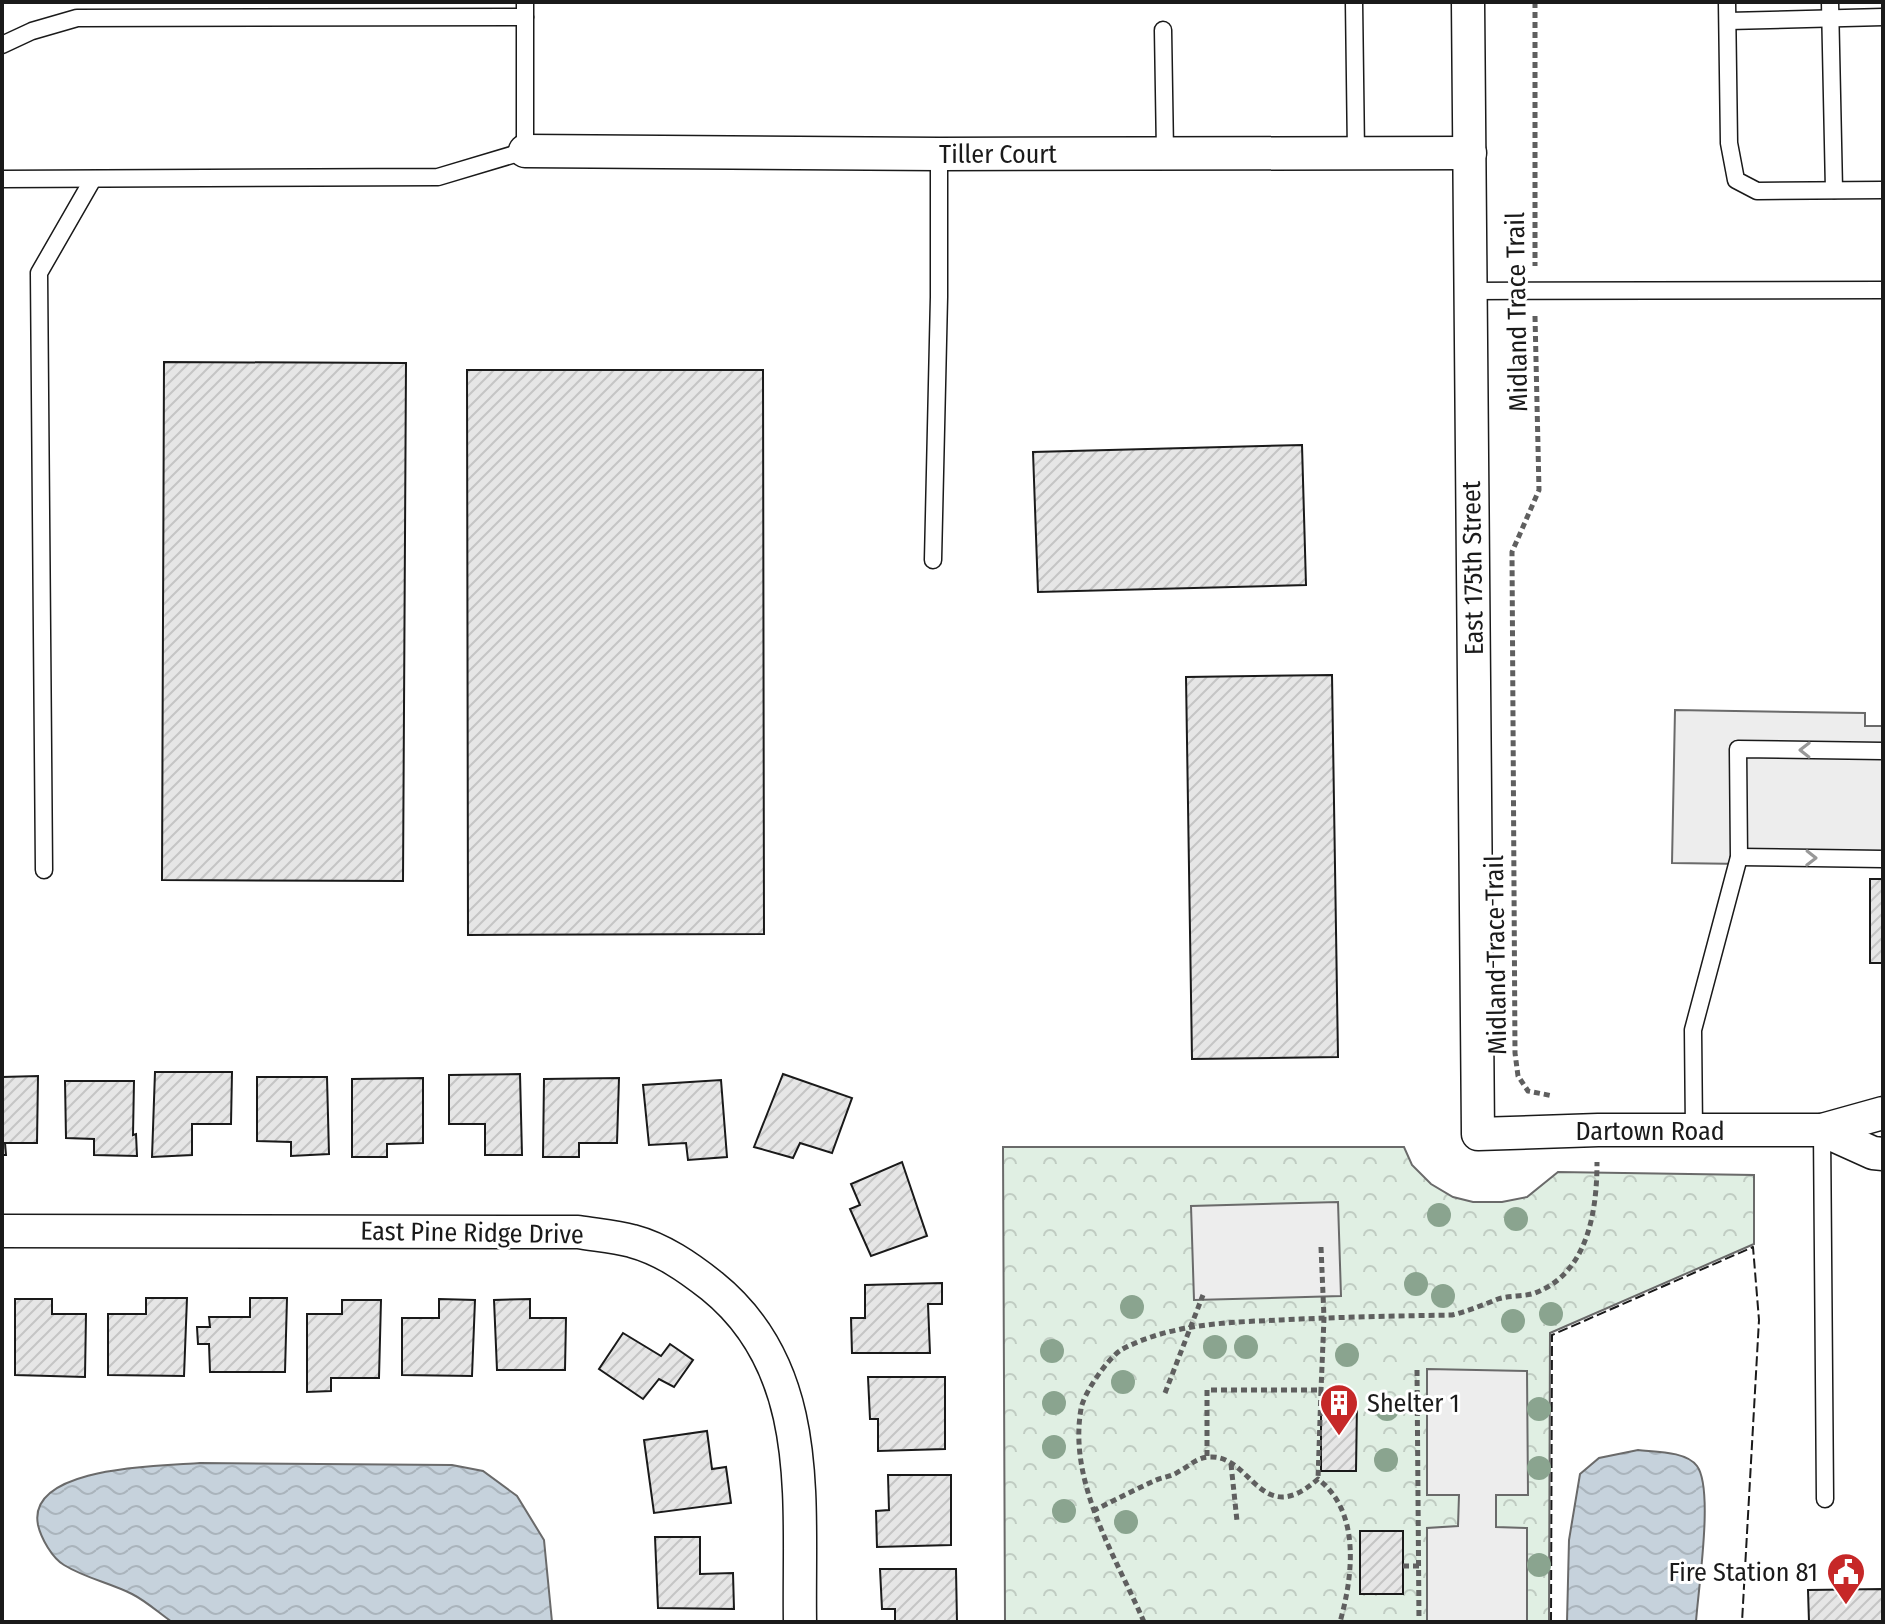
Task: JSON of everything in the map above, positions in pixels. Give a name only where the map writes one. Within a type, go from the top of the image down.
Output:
[{"type":"street","name":"East 175th Street","points":[[1468,2],[1478,1134]]},
{"type":"street","name":"Tiller Court","points":[[525,151],[1470,153]]},
{"type":"street","name":"Dartown Road","points":[[1478,1134],[1598,1130],[1822,1130],[1883,1113]]},
{"type":"street","name":"Dartown Road","points":[[1822,1130],[1873,1153],[1883,1154]]},
{"type":"street","name":"East Pine Ridge Drive","points":[[2,1231],[578,1232],[634,1241],[685,1264],[731,1302],[767,1348],[787,1398],[797,1457],[800,1622]]},
{"type":"lane","points":[[1354,2],[1356,153]]},
{"type":"lane","points":[[1727,2],[1729,143],[1736,180],[1757,191],[1883,190]]},
{"type":"lane","points":[[2,45],[32,31],[77,18],[525,9],[525,151],[438,177],[2,179]]},
{"type":"lane","points":[[1728,21],[1830,10],[1883,17]]},
{"type":"lane","points":[[1830,10],[1834,190]]},
{"type":"lane","points":[[1163,30],[1165,152]]},
{"type":"lane","points":[[933,560],[939,154]]},
{"type":"lane","points":[[44,870],[39,273],[93,179]]},
{"type":"lane","points":[[1471,291],[1883,290]]},
{"type":"lane","points":[[1694,1131],[1693,1030],[1739,857],[1738,749],[1883,751]]},
{"type":"lane","points":[[1739,857],[1883,859]]},
{"type":"lane","points":[[1822,1130],[1825,1499]]},
{"type":"path","name":"Midland Trace Trail","points":[[1535,2],[1539,490],[1512,552],[1515,1053],[1518,1076],[1528,1091],[1564,1099]]},
{"type":"path","points":[[1144,1622],[1093,1511],[1080,1438],[1081,1407],[1095,1379],[1118,1352],[1158,1334],[1237,1322],[1452,1315],[1477,1309],[1501,1298],[1533,1294],[1568,1271],[1582,1248],[1592,1222],[1597,1194],[1598,1130]]},
{"type":"path","points":[[1318,1479],[1324,1318],[1321,1247]]},
{"type":"path","points":[[1165,1393],[1203,1295]]},
{"type":"path","points":[[1417,1370],[1419,1622]]},
{"type":"path","points":[[1207,1456],[1207,1390],[1321,1390]]},
{"type":"path","points":[[1093,1511],[1207,1456],[1220,1457],[1231,1463],[1263,1492],[1273,1495],[1296,1494],[1318,1479]]},
{"type":"path","points":[[1231,1463],[1237,1521]]},
{"type":"path","points":[[1318,1479],[1331,1489],[1349,1537],[1351,1566],[1340,1622]]},
{"type":"path","points":[[1351,1566],[1360,1566]]},
{"type":"path","points":[[1403,1566],[1419,1566]]},
{"type":"green space","points":[[1003,1147],[1404,1147],[1412,1165],[1431,1184],[1453,1197],[1473,1202],[1502,1202],[1527,1197],[1558,1172],[1754,1175],[1754,1244],[1550,1333],[1549,1622],[1005,1622]]},
{"type":"shaded area","points":[[1675,710],[1865,713],[1865,726],[1883,726],[1883,866],[1672,863]]},
{"type":"shaded area","points":[[1338,1202],[1341,1296],[1194,1300],[1191,1206]]},
{"type":"shaded area","points":[[1427,1369],[1527,1371],[1528,1495],[1496,1495],[1496,1527],[1527,1528],[1527,1622],[1427,1622],[1427,1528],[1458,1526],[1459,1495],[1427,1495]]},
{"type":"water","points":[[1638,1450],[1686,1457],[1697,1466],[1702,1478],[1705,1517],[1696,1622],[1567,1622],[1569,1540],[1580,1474],[1599,1458]]},
{"type":"water","points":[[200,1463],[452,1465],[483,1471],[517,1496],[544,1540],[552,1622],[172,1622],[132,1594],[64,1565],[44,1542],[38,1525],[40,1505],[53,1490],[101,1473]]},
{"type":"building","points":[[164,362],[406,363],[403,881],[162,880]]},
{"type":"building","points":[[467,370],[763,370],[764,934],[468,935]]},
{"type":"building","points":[[1302,445],[1306,585],[1038,592],[1033,452]]},
{"type":"building","points":[[1332,675],[1338,1057],[1192,1059],[1186,677]]},
{"type":"building","points":[[1870,879],[1883,879],[1883,963],[1870,963]]},
{"type":"building","points":[[155,1072],[232,1072],[231,1124],[192,1124],[192,1155],[152,1157]]},
{"type":"building","points":[[520,1074],[522,1155],[485,1155],[485,1124],[449,1124],[449,1075]]},
{"type":"building","points":[[783,1074],[852,1098],[832,1153],[800,1143],[793,1158],[754,1147]]},
{"type":"building","points":[[38,1076],[37,1143],[5,1143],[6,1155],[2,1155],[2,1077]]},
{"type":"building","points":[[257,1077],[327,1077],[329,1154],[291,1156],[291,1142],[257,1141]]},
{"type":"building","points":[[423,1078],[423,1143],[387,1144],[387,1157],[352,1157],[352,1079]]},
{"type":"building","points":[[619,1078],[617,1143],[579,1143],[579,1157],[543,1157],[544,1079]]},
{"type":"building","points":[[721,1080],[727,1157],[688,1160],[686,1143],[649,1145],[643,1085]]},
{"type":"building","points":[[65,1081],[134,1081],[133,1135],[136,1134],[137,1156],[94,1155],[94,1139],[66,1138]]},
{"type":"building","points":[[902,1162],[927,1236],[871,1256],[850,1209],[860,1205],[851,1184]]},
{"type":"building","points":[[942,1283],[942,1304],[928,1304],[930,1353],[852,1353],[851,1318],[865,1318],[865,1285]]},
{"type":"building","points":[[146,1298],[187,1298],[184,1376],[108,1375],[108,1314],[146,1314]]},
{"type":"building","points":[[250,1298],[287,1298],[285,1372],[210,1372],[209,1344],[198,1344],[197,1327],[210,1327],[209,1317],[250,1317]]},
{"type":"building","points":[[15,1299],[52,1299],[52,1314],[86,1314],[85,1377],[15,1375]]},
{"type":"building","points":[[439,1299],[475,1300],[472,1376],[402,1375],[402,1318],[439,1318]]},
{"type":"building","points":[[530,1299],[530,1318],[566,1318],[565,1370],[497,1370],[494,1300]]},
{"type":"building","points":[[342,1300],[381,1300],[379,1378],[331,1378],[331,1391],[307,1392],[307,1314],[342,1314]]},
{"type":"building","points":[[623,1333],[661,1356],[670,1344],[693,1360],[674,1387],[659,1379],[643,1399],[599,1369]]},
{"type":"building","points":[[868,1377],[945,1377],[945,1449],[878,1451],[878,1419],[870,1419]]},
{"type":"building","name":"Shelter 1","points":[[1321,1403],[1357,1403],[1356,1471],[1321,1471]]},
{"type":"building","points":[[707,1431],[712,1469],[726,1467],[731,1503],[654,1513],[644,1440]]},
{"type":"building","points":[[888,1475],[951,1475],[951,1545],[877,1547],[876,1511],[889,1510]]},
{"type":"building","points":[[1360,1531],[1403,1531],[1403,1594],[1360,1594]]},
{"type":"building","points":[[655,1537],[700,1537],[700,1574],[733,1573],[734,1609],[658,1608]]},
{"type":"building","points":[[880,1569],[956,1569],[957,1622],[895,1622],[895,1609],[882,1609]]},
{"type":"building","name":"Fire Station 81","points":[[1883,1589],[1883,1622],[1809,1622],[1808,1590]]},
{"type":"fence","points":[[1551,1622],[1552,1335],[1753,1247],[1759,1320],[1742,1622]]},
{"type":"place","name":"Shelter 1","points":[[1339,1437]]},
{"type":"place","name":"Fire Station 81","points":[[1846,1606]]}]
